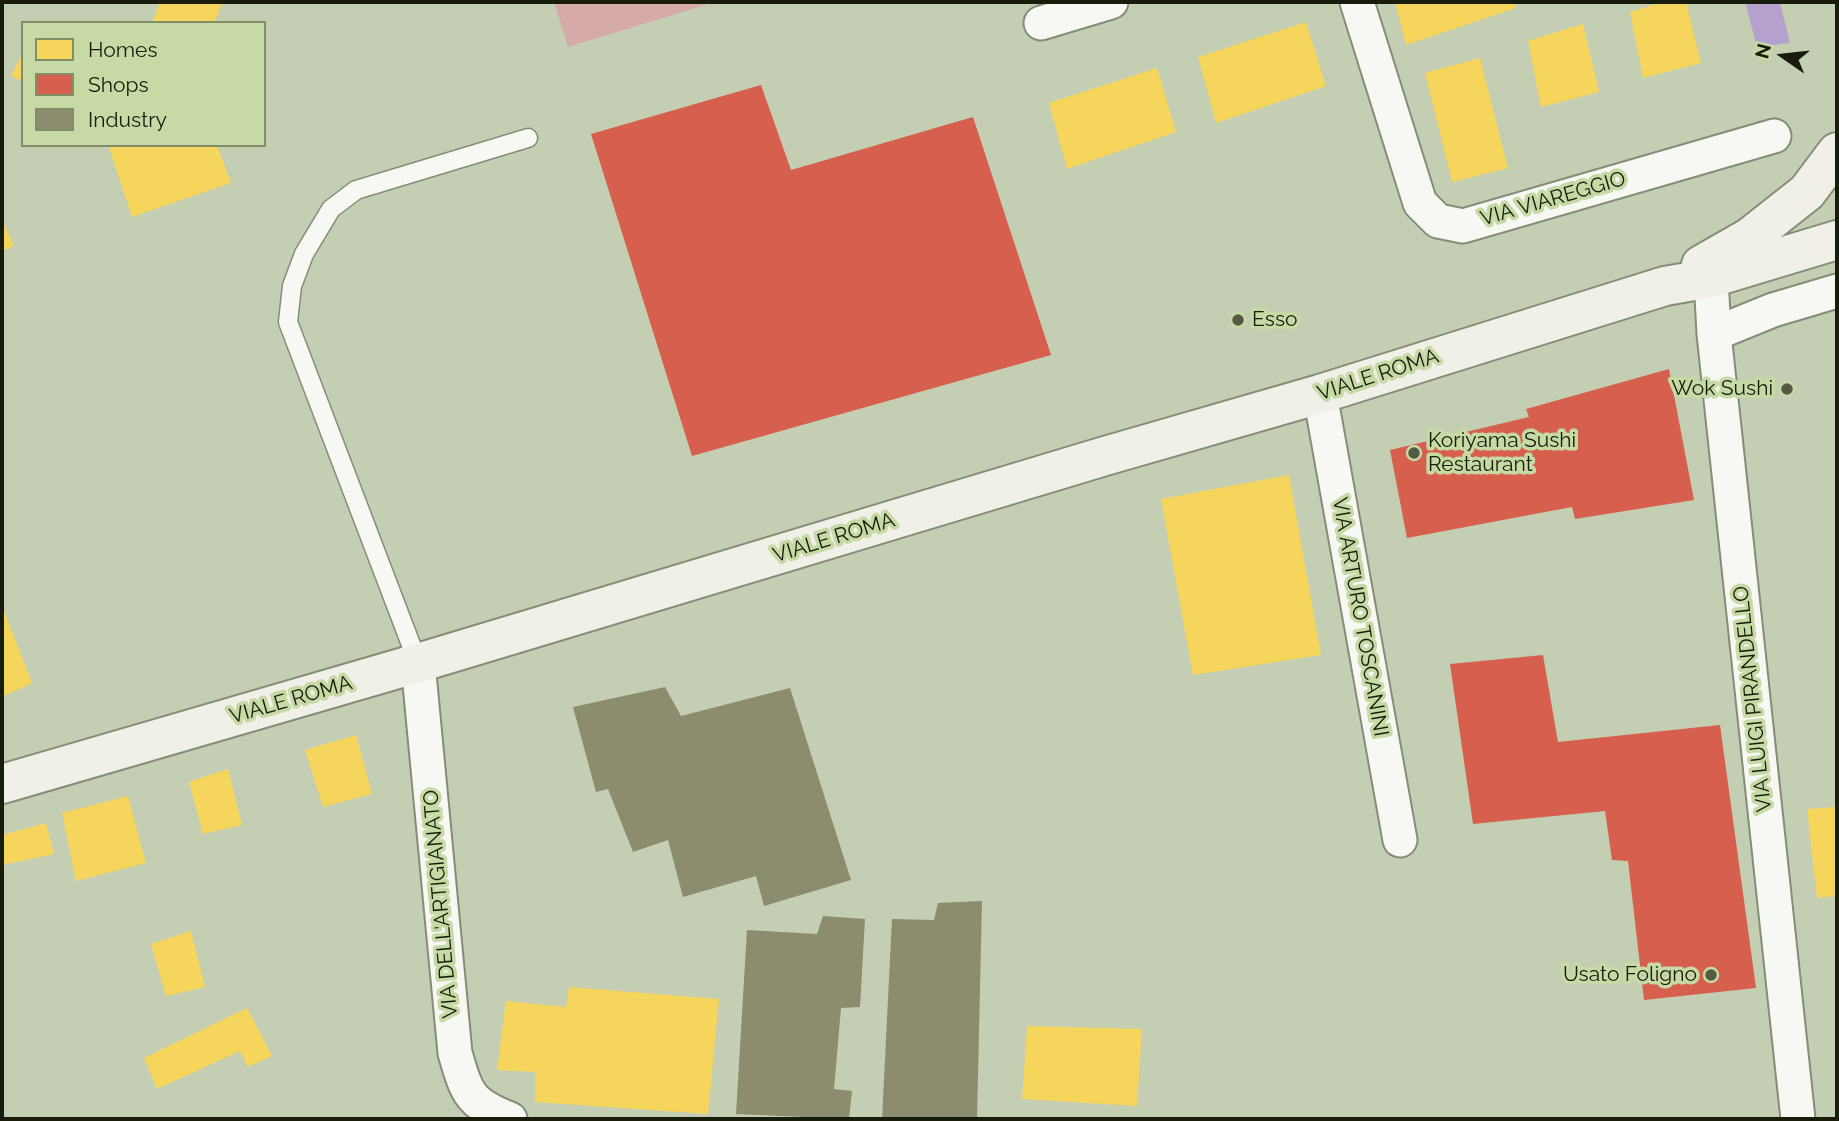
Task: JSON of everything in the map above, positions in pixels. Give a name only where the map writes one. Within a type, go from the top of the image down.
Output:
[{"type":"main road","name":"VIALE ROMA","points":[[1665,286],[1750,237],[1807,192],[1837,152]]},
{"type":"main road","name":"VIALE ROMA","points":[[2,784],[1320,394],[1665,286],[1711,278],[1837,240]]},
{"type":"street","points":[[1041,23],[1111,2]]},
{"type":"street","name":"VIA VIAREGGIO","points":[[1357,2],[1420,203],[1438,221],[1463,226],[1774,136]]},
{"type":"street","name":"VIA LUIGI PIRANDELLO","points":[[1711,278],[1714,334],[1798,1119]]},
{"type":"street","points":[[1714,334],[1773,310],[1837,291]]},
{"type":"street","name":"VIA ARTURO TOSCANINI","points":[[1320,394],[1400,839]]},
{"type":"street","name":"VIA DELL'ARTIGIANATO","points":[[418,663],[455,1053],[466,1090],[484,1109],[510,1119]]},
{"type":"lane","points":[[418,663],[288,322],[292,286],[304,254],[331,209],[356,190],[528,138]]},
{"type":"shaded area","points":[[554,2],[715,2],[568,47]]},
{"type":"shaded area","points":[[1745,2],[1780,2],[1790,43],[1757,47]]},
{"type":"building: Homes","points":[[160,2],[223,2],[215,21],[153,21]]},
{"type":"building: Homes","points":[[1395,2],[1514,2],[1516,8],[1406,45]]},
{"type":"building: Homes","points":[[1663,2],[1686,2],[1701,63],[1643,78],[1630,12]]},
{"type":"building: Homes","points":[[1306,22],[1326,86],[1216,123],[1198,57]]},
{"type":"building: Homes","points":[[1583,24],[1599,92],[1541,107],[1528,41]]},
{"type":"building: Homes","points":[[21,57],[21,80],[11,76]]},
{"type":"building: Homes","points":[[1480,58],[1508,168],[1452,182],[1425,73]]},
{"type":"building: Homes","points":[[1157,68],[1176,132],[1067,169],[1049,103]]},
{"type":"building: Homes","points":[[109,147],[218,147],[231,183],[132,217]]},
{"type":"building: Homes","points":[[2,220],[14,246],[2,251]]},
{"type":"building: Homes","points":[[1289,475],[1321,655],[1193,675],[1161,499]]},
{"type":"building: Homes","points":[[4,611],[32,683],[2,697],[2,612]]},
{"type":"building: Homes","points":[[356,735],[372,794],[323,807],[305,750]]},
{"type":"building: Homes","points":[[228,769],[242,825],[203,834],[189,782]]},
{"type":"building: Homes","points":[[128,796],[146,863],[76,881],[62,813]]},
{"type":"building: Homes","points":[[1837,807],[1837,896],[1817,898],[1807,809]]},
{"type":"building: Homes","points":[[46,823],[54,854],[2,865],[2,835]]},
{"type":"building: Homes","points":[[191,931],[205,987],[166,996],[151,944]]},
{"type":"building: Homes","points":[[569,987],[719,999],[708,1114],[535,1102],[535,1072],[497,1070],[506,1001],[566,1007]]},
{"type":"building: Homes","points":[[247,1008],[272,1056],[248,1067],[240,1051],[157,1089],[144,1058]]},
{"type":"building: Homes","points":[[1027,1026],[1142,1029],[1137,1106],[1022,1099]]},
{"type":"building: Shops","points":[[761,85],[791,170],[973,117],[1051,355],[692,456],[591,134]]},
{"type":"building: Shops","points":[[1669,369],[1694,500],[1575,519],[1572,507],[1407,538],[1390,450],[1529,417],[1526,409]]},
{"type":"building: Shops","points":[[1543,655],[1558,742],[1720,725],[1756,988],[1644,1000],[1628,861],[1612,860],[1605,811],[1473,824],[1450,664]]},
{"type":"building: Industry","points":[[665,687],[681,716],[790,688],[851,880],[764,906],[756,876],[683,897],[668,840],[633,852],[608,789],[596,792],[573,707]]},
{"type":"building: Industry","points":[[982,901],[977,1119],[882,1119],[892,919],[934,920],[938,903]]},
{"type":"building: Industry","points":[[823,916],[865,919],[860,1007],[841,1008],[834,1089],[852,1091],[849,1119],[736,1114],[747,930],[817,934]]},
{"type":"place","name":"Esso","points":[[1238,320]]},
{"type":"place","name":"Wok Sushi","points":[[1787,389]]},
{"type":"place","name":"Koriyama Sushi Restaurant","points":[[1414,453]]},
{"type":"place","name":"Usato Foligno","points":[[1711,975]]}]
